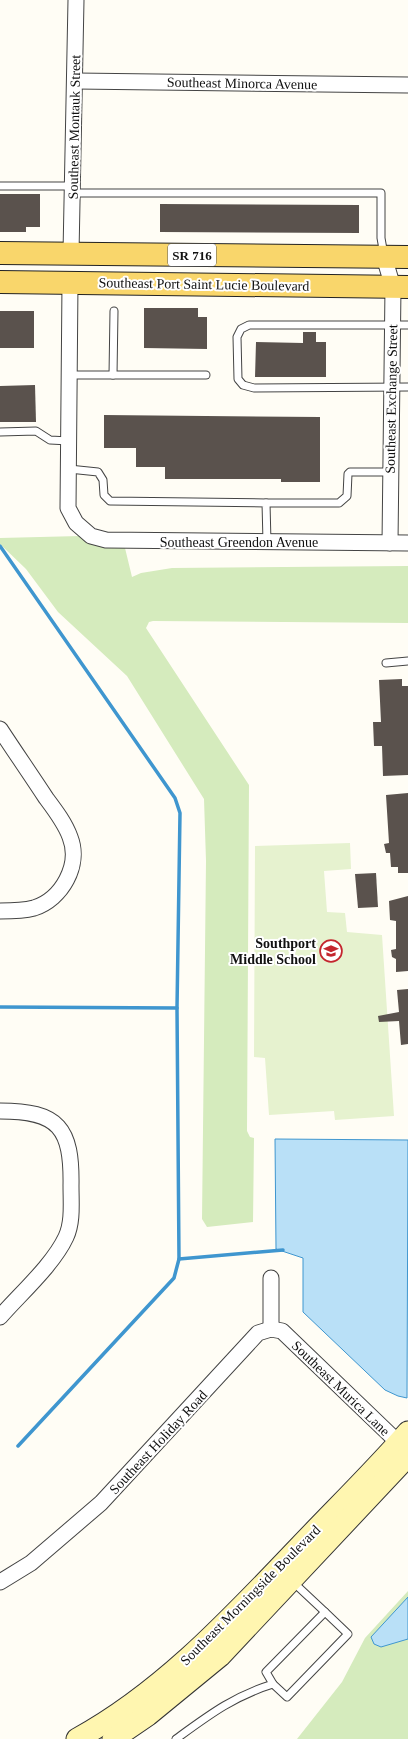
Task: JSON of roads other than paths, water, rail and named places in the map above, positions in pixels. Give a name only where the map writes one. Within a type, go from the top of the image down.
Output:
[{"type":"main road","name":"Southeast Port Saint Lucie Boulevard","points":[[0,253],[408,257]]},
{"type":"main road","name":"Southeast Port Saint Lucie Boulevard","points":[[0,282],[400,287]]},
{"type":"street","name":"Southeast Montauk Street","points":[[71,253],[76,80],[76,0]]},
{"type":"street","name":"Southeast Minorca Avenue","points":[[76,80],[408,85]]},
{"type":"street","name":"Southeast Exchange Street","points":[[384,257],[400,287],[392,325],[390,543]]},
{"type":"street","points":[[69,469],[70,283]]},
{"type":"street","name":"Southeast Greendon Avenue","points":[[69,469],[68,508],[76,523],[91,536],[106,540],[408,543]]},
{"type":"street","points":[[0,729],[60,819],[71,838],[73,855],[70,872],[64,886],[53,898],[34,908],[0,911]]},
{"type":"street","points":[[0,1111],[23,1111],[46,1117],[61,1129],[70,1148],[72,1170],[71,1216],[66,1236],[57,1253],[0,1317]]},
{"type":"street","points":[[271,1278],[272,1329]]},
{"type":"street","name":"Southeast Murica Lane","points":[[272,1329],[282,1330],[406,1446]]},
{"type":"street","name":"Southeast Holiday Road","points":[[0,1582],[31,1563],[96,1508],[258,1333],[272,1329]]},
{"type":"street","name":"Southeast Morningside Boulevard","points":[[77,1739],[143,1707],[220,1656],[285,1574],[406,1446]]},
{"type":"street","name":"Southeast Morningside Boulevard","points":[[113,1739],[143,1707]]},
{"type":"lane","points":[[0,186],[73,190],[381,193],[381,238],[384,257]]},
{"type":"lane","points":[[113,376],[114,311]]},
{"type":"lane","points":[[408,325],[249,325],[241,329],[237,337],[238,379],[243,386],[254,388],[408,387]]},
{"type":"lane","points":[[69,376],[206,376]]},
{"type":"lane","points":[[0,432],[36,431],[50,440],[69,441]]},
{"type":"lane","points":[[69,469],[98,472],[103,480],[104,495],[110,501],[266,503],[339,503],[347,496],[348,474],[350,472],[390,472]]},
{"type":"lane","points":[[266,503],[267,542]]},
{"type":"lane","points":[[386,662],[408,661]]},
{"type":"lane","points":[[285,1574],[325,1612],[348,1634],[287,1698],[273,1684],[266,1672],[325,1612]]},
{"type":"lane","points":[[176,1739],[214,1711],[244,1693],[273,1684]]},
{"type":"water","points":[[275,1139],[408,1140],[407,1398],[385,1390],[303,1312],[303,1258],[276,1249]]},
{"type":"water","points":[[408,1597],[408,1639],[381,1647],[374,1644],[371,1637]]},
{"type":"waterway","points":[[0,546],[175,798],[180,813],[177,1008],[179,1259],[174,1278],[18,1446]]},
{"type":"waterway","points":[[0,1007],[177,1008]]},
{"type":"waterway","points":[[179,1259],[283,1250]]},
{"type":"place","name":"Southport Middle School","points":[[331,951]]}]
